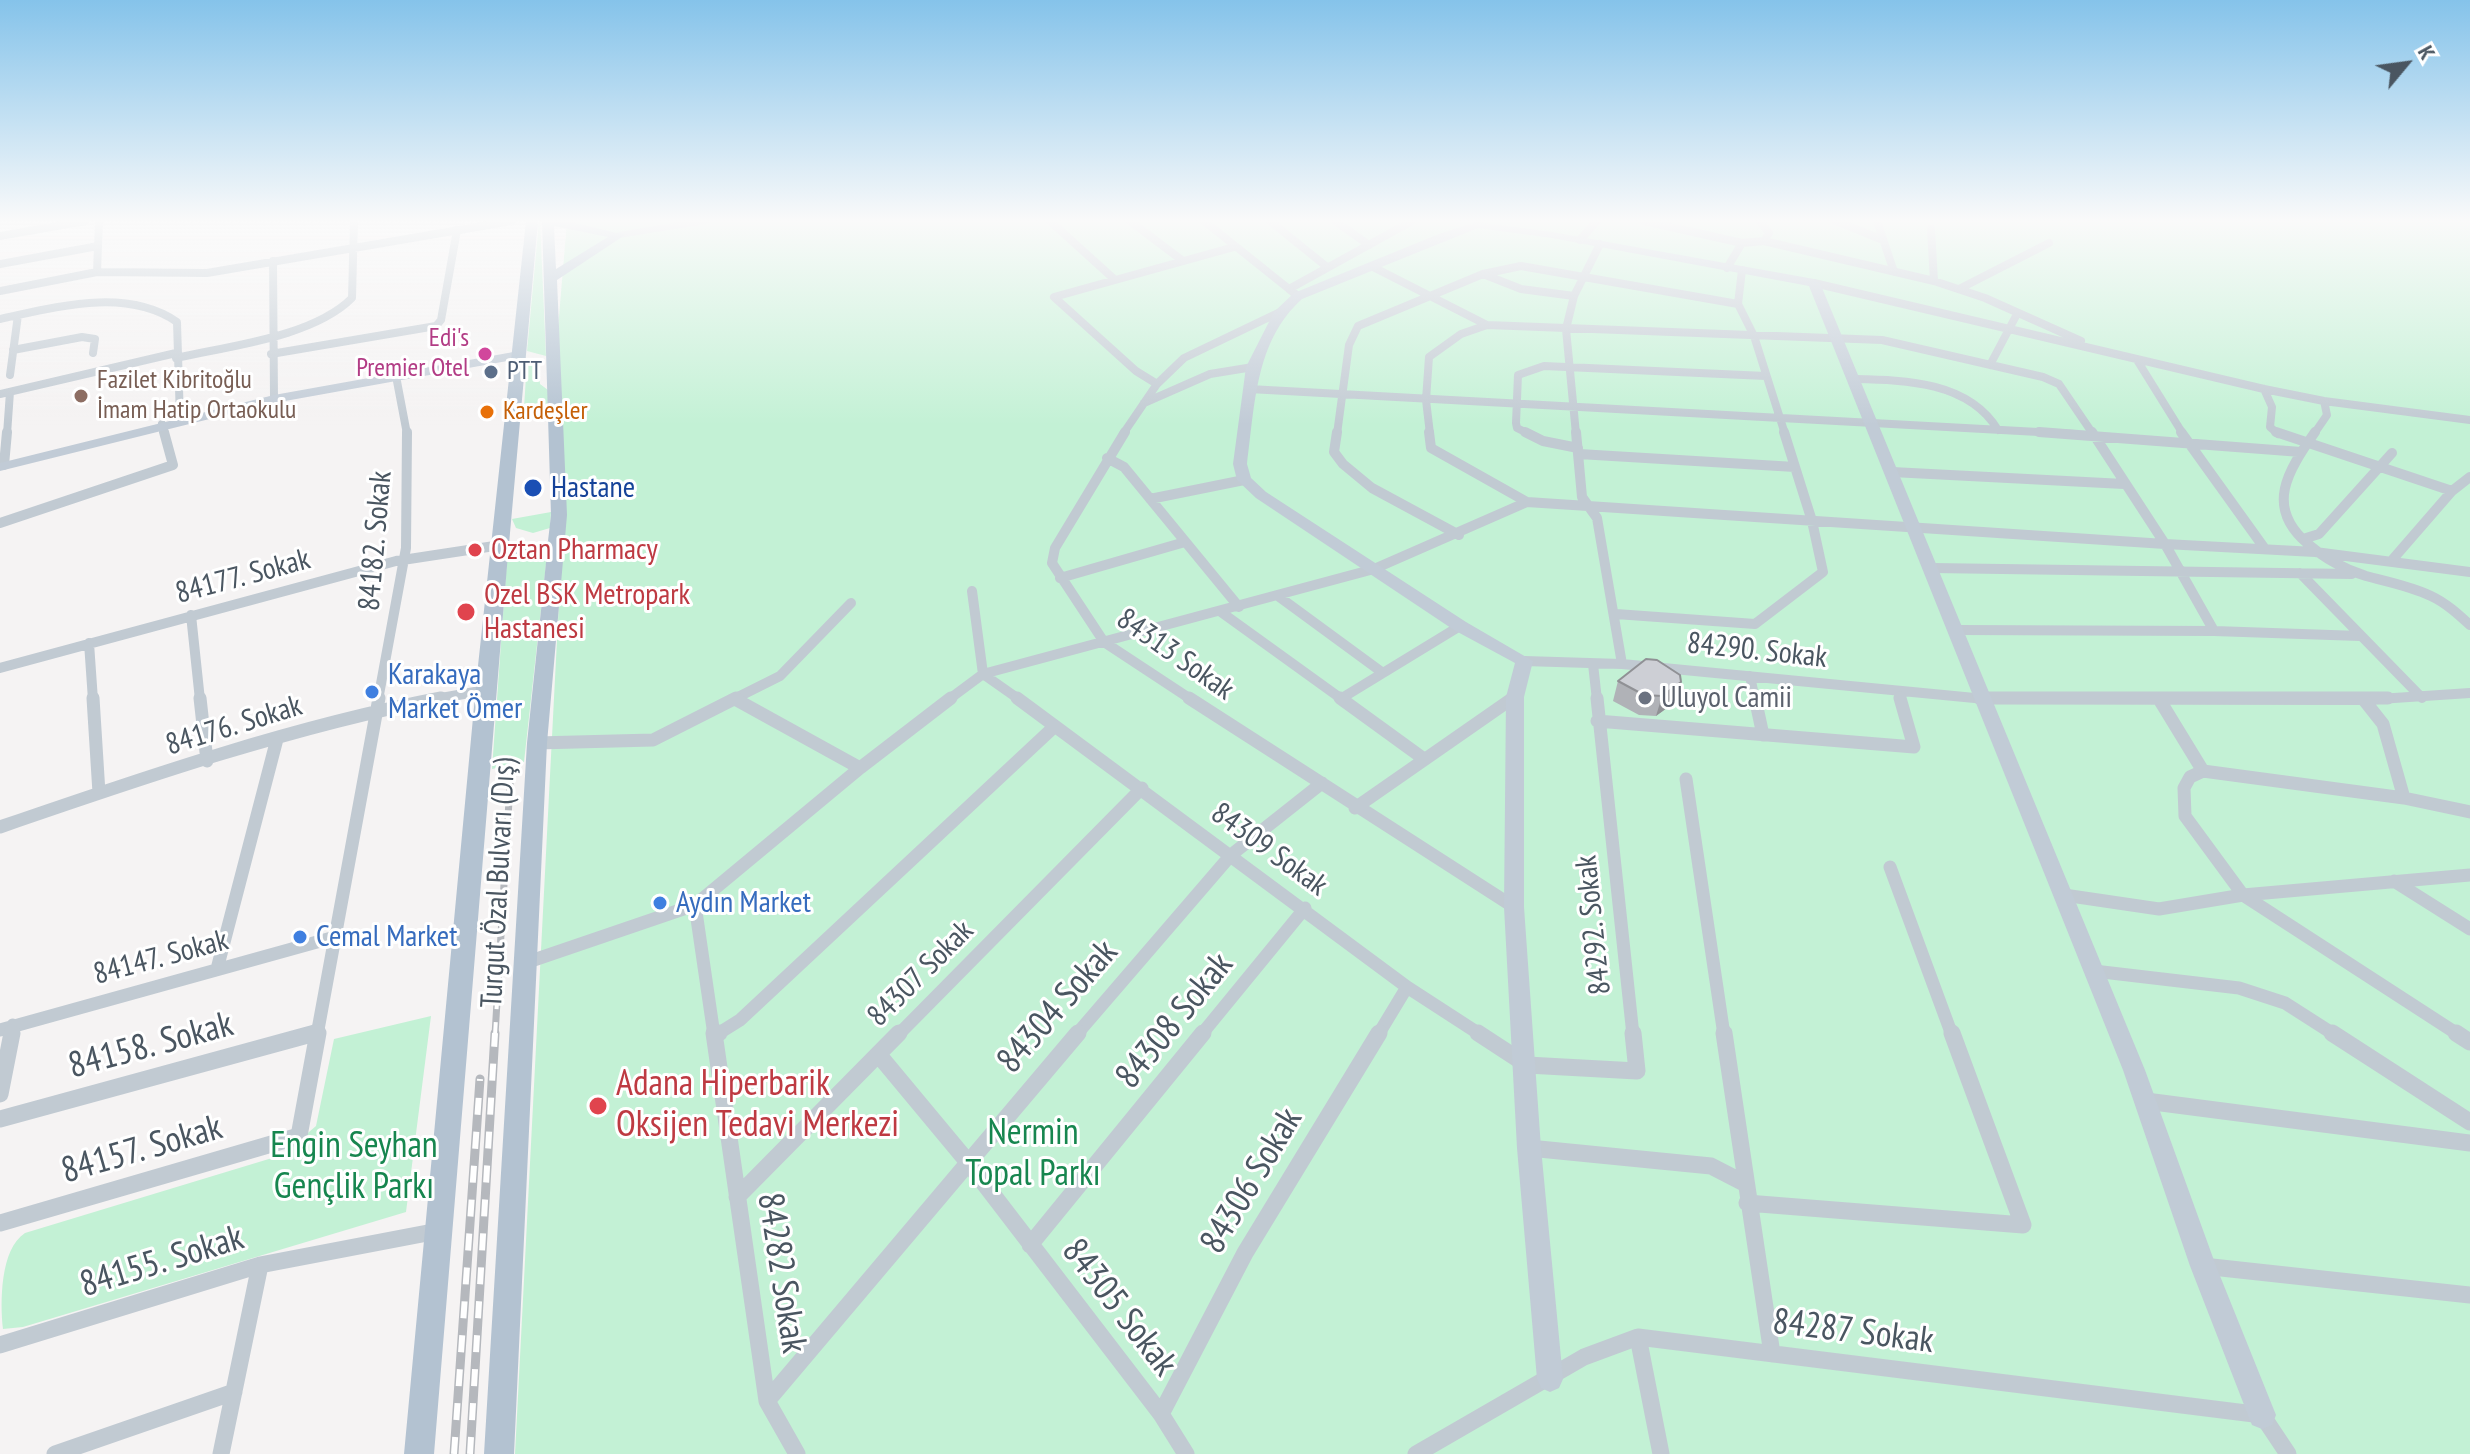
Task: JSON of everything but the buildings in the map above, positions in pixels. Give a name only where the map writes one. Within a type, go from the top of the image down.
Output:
[{"type":"main road","name":"Turgut Özal Bulvarı (Dış)","points":[[419,1454],[486,690],[525,289]]},
{"type":"main road","name":"Turgut Özal Bulvarı (Dış)","points":[[499,1454],[537,743],[559,498],[557,397],[549,289]]},
{"type":"main road","points":[[519,355],[543,361],[544,385],[557,397]]},
{"type":"main road","points":[[501,547],[537,550],[556,544]]},
{"type":"street","points":[[272,289],[274,399]]},
{"type":"street","points":[[352,289],[352,298],[346,308],[309,326],[32,384],[5,393],[2,466],[162,424],[274,399],[519,355]]},
{"type":"street","points":[[271,354],[436,326],[441,320],[447,289]]},
{"type":"street","points":[[1081,289],[1054,297],[1136,371],[1157,384]]},
{"type":"street","points":[[1289,289],[1294,293]]},
{"type":"street","points":[[1299,289],[1280,312],[1253,367],[1240,464],[1244,480],[1261,495],[1460,626],[1524,661],[1515,697],[1514,907],[1527,1065],[1529,1148],[1550,1379]]},
{"type":"street","points":[[1294,293],[1307,289]]},
{"type":"street","points":[[1415,289],[1487,325]]},
{"type":"street","points":[[1447,289],[1358,326],[1349,345],[1334,452],[1339,462],[1361,479],[1459,535]]},
{"type":"street","points":[[1521,289],[1574,296]]},
{"type":"street","points":[[1578,289],[1566,329],[1582,497],[1597,518],[1616,614],[1622,664]]},
{"type":"street","points":[[1655,289],[1738,304]]},
{"type":"street","points":[[1616,614],[1738,625],[1761,621],[1823,572],[1812,521],[1754,336],[1738,304],[1736,289]]},
{"type":"street","points":[[1817,289],[1958,630],[2146,1101],[2203,1266],[2262,1415],[2288,1454]]},
{"type":"street","points":[[1838,289],[2264,389],[2324,401],[2470,420]]},
{"type":"street","points":[[1959,289],[2110,353]]},
{"type":"street","points":[[0,319],[94,304],[141,305],[167,312],[177,322],[180,420]]},
{"type":"street","points":[[1185,542],[1060,578],[1052,563],[1055,548],[1107,458],[1157,384],[1184,358],[1280,312]]},
{"type":"street","points":[[1990,365],[2017,314]]},
{"type":"street","points":[[10,375],[18,315]]},
{"type":"street","points":[[2214,631],[2165,544],[2059,384],[1901,342],[1838,338],[1487,325],[1461,334],[1429,357],[1426,400],[1431,448],[1527,502],[1916,529],[2165,544],[2315,552],[2393,559],[2470,572]]},
{"type":"street","points":[[0,349],[82,337],[95,339],[93,353]]},
{"type":"street","points":[[2137,360],[2187,441],[2265,549]]},
{"type":"street","points":[[1141,404],[1205,375],[1228,368],[1253,367]]},
{"type":"street","points":[[1766,376],[1531,368],[1518,375],[1518,405],[1514,417],[1517,428],[1543,441],[1578,451],[1795,467]]},
{"type":"street","name":"84182. Sokak","points":[[379,710],[404,561],[408,439],[396,376]]},
{"type":"street","points":[[1855,379],[1889,379],[1971,400],[1983,408],[1998,430]]},
{"type":"street","points":[[1249,389],[2305,448],[2470,493]]},
{"type":"street","points":[[2264,389],[2272,407],[2270,427],[2305,448]]},
{"type":"street","points":[[2324,401],[2327,415],[2291,471],[2283,505],[2287,523],[2315,552],[2352,574]]},
{"type":"street","points":[[0,523],[173,465],[162,424]]},
{"type":"street","points":[[2303,539],[2319,534],[2392,453]]},
{"type":"street","points":[[1107,458],[1124,467],[1239,607]]},
{"type":"street","points":[[1892,472],[2124,484]]},
{"type":"street","points":[[2393,559],[2454,490],[2470,477]]},
{"type":"street","points":[[1150,499],[1244,480]]},
{"type":"street","points":[[525,963],[695,905],[860,768],[983,674],[1374,569],[1459,535],[1527,502]]},
{"type":"street","name":"84177. Sokak","points":[[0,668],[404,561],[501,547]]},
{"type":"street","points":[[1932,568],[2180,574],[2352,574],[2395,582],[2435,596],[2454,607],[2470,625]]},
{"type":"street","points":[[2300,573],[2422,698]]},
{"type":"street","name":"84313 Sokak","points":[[1060,578],[1104,642],[1322,783],[1355,808],[1514,907]]},
{"type":"street","points":[[972,591],[983,674]]},
{"type":"street","points":[[1278,596],[1383,673]]},
{"type":"street","points":[[537,743],[653,740],[780,676],[851,603]]},
{"type":"street","points":[[1221,612],[1424,759]]},
{"type":"street","points":[[191,615],[207,761]]},
{"type":"street","points":[[1342,698],[1460,626]]},
{"type":"street","points":[[1958,630],[2214,631],[2360,636]]},
{"type":"street","points":[[89,643],[99,793]]},
{"type":"street","name":"84290. Sokak","points":[[1524,661],[1622,664],[1985,699],[2364,700],[2470,693]]},
{"type":"street","name":"84292. Sokak","points":[[1527,1065],[1637,1071],[1593,664]]},
{"type":"street","name":"84309 Sokak","points":[[983,674],[1305,908],[1407,987],[1527,1065]]},
{"type":"street","points":[[1750,676],[1763,735]]},
{"type":"street","name":"84176. Sokak","points":[[0,827],[99,793],[379,710],[486,690]]},
{"type":"street","points":[[1597,721],[1914,747],[1898,691]]},
{"type":"street","points":[[1355,808],[1515,697]]},
{"type":"street","points":[[735,699],[860,768]]},
{"type":"street","points":[[2159,699],[2203,771]]},
{"type":"street","points":[[2364,700],[2383,724],[2404,798]]},
{"type":"street","name":"84157. Sokak","points":[[0,1223],[299,1136],[379,710]]},
{"type":"street","points":[[716,1035],[740,1020],[1055,726]]},
{"type":"street","points":[[217,969],[277,739]]},
{"type":"street","points":[[2470,812],[2404,798],[2203,771],[2194,773],[2184,785],[2181,803],[2185,816],[2243,895],[2470,1042]]},
{"type":"street","points":[[1686,779],[1772,1354]]},
{"type":"street","name":"84304 Sokak","points":[[767,1401],[967,1161],[1231,855],[1322,783]]},
{"type":"street","name":"84307 Sokak","points":[[737,1197],[1142,788]]},
{"type":"street","points":[[1747,1203],[2023,1225],[1890,867]]},
{"type":"street","points":[[2064,895],[2120,906],[2159,909],[2243,895],[2470,875]]},
{"type":"street","points":[[2394,881],[2470,929]]},
{"type":"street","name":"84282 Sokak","points":[[695,905],[767,1401],[797,1454]]},
{"type":"street","name":"84308 Sokak","points":[[1030,1245],[1305,908]]},
{"type":"street","name":"84147. Sokak","points":[[6,1028],[335,937]]},
{"type":"street","points":[[2094,971],[2239,988],[2285,1003],[2470,1122]]},
{"type":"street","name":"84306 Sokak","points":[[1161,1414],[1245,1253],[1407,987]]},
{"type":"street","points":[[0,1094],[6,1028]]},
{"type":"street","name":"84158. Sokak","points":[[0,1119],[318,1032]]},
{"type":"street","name":"84305 Sokak","points":[[878,1054],[967,1161],[1161,1414],[1186,1454]]},
{"type":"street","points":[[2146,1101],[2470,1143]]},
{"type":"street","points":[[1529,1148],[1711,1166],[1744,1183]]},
{"type":"street","name":"84155. Sokak","points":[[0,1345],[260,1265],[438,1231]]},
{"type":"street","points":[[221,1454],[260,1265]]},
{"type":"street","points":[[2203,1266],[2470,1295]]},
{"type":"street","points":[[1638,1337],[1661,1454]]},
{"type":"street","name":"84287 Sokak","points":[[1416,1454],[1606,1346],[1638,1337],[2262,1415]]},
{"type":"street","points":[[55,1454],[234,1392]]},
{"type":"green space","points":[[533,289],[543,289],[546,356],[527,351]]},
{"type":"green space","name":"Nermin Topal Parkı","points":[[561,289],[2470,289],[2470,1454],[515,1454],[562,543],[555,364]]},
{"type":"green space","points":[[527,360],[539,366],[540,384],[552,393],[552,404],[524,408]]},
{"type":"green space","points":[[551,512],[550,528],[533,533],[516,528],[512,519]]},
{"type":"green space","points":[[548,546],[524,762],[492,769],[507,559],[525,556],[526,549]]},
{"type":"green space","name":"Engin Seyhan Gençlik Parkı","points":[[431,1016],[406,1212],[23,1327],[3,1329],[2,1291],[6,1264],[17,1241],[25,1233],[282,1155],[316,1126],[334,1039]]},
{"type":"railway","points":[[495,1035],[511,767]]},
{"type":"railway","points":[[470,1454],[495,1033]]},
{"type":"railway","points":[[454,1454],[480,1079]]},
{"type":"place","name":"Edi's Premier Otel","points":[[485,354]]},
{"type":"place","name":"PTT","points":[[491,372]]},
{"type":"place","name":"Fazilet Kibritoğlu İmam Hatip Ortaokulu","points":[[81,396]]},
{"type":"place","name":"Kardeşler","points":[[487,412]]},
{"type":"place","name":"Hastane","points":[[533,488]]},
{"type":"place","name":"Oztan Pharmacy","points":[[475,550]]},
{"type":"place","name":"Ozel BSK Metropark Hastanesi","points":[[466,612]]},
{"type":"place","name":"Karakaya Market Ömer","points":[[372,692]]},
{"type":"place","name":"Uluyol Camii","points":[[1645,698]]},
{"type":"place","name":"Aydın Market","points":[[660,903]]},
{"type":"place","name":"Cemal Market","points":[[300,937]]},
{"type":"place","name":"Adana Hiperbarik Oksijen Tedavi Merkezi","points":[[598,1106]]}]
